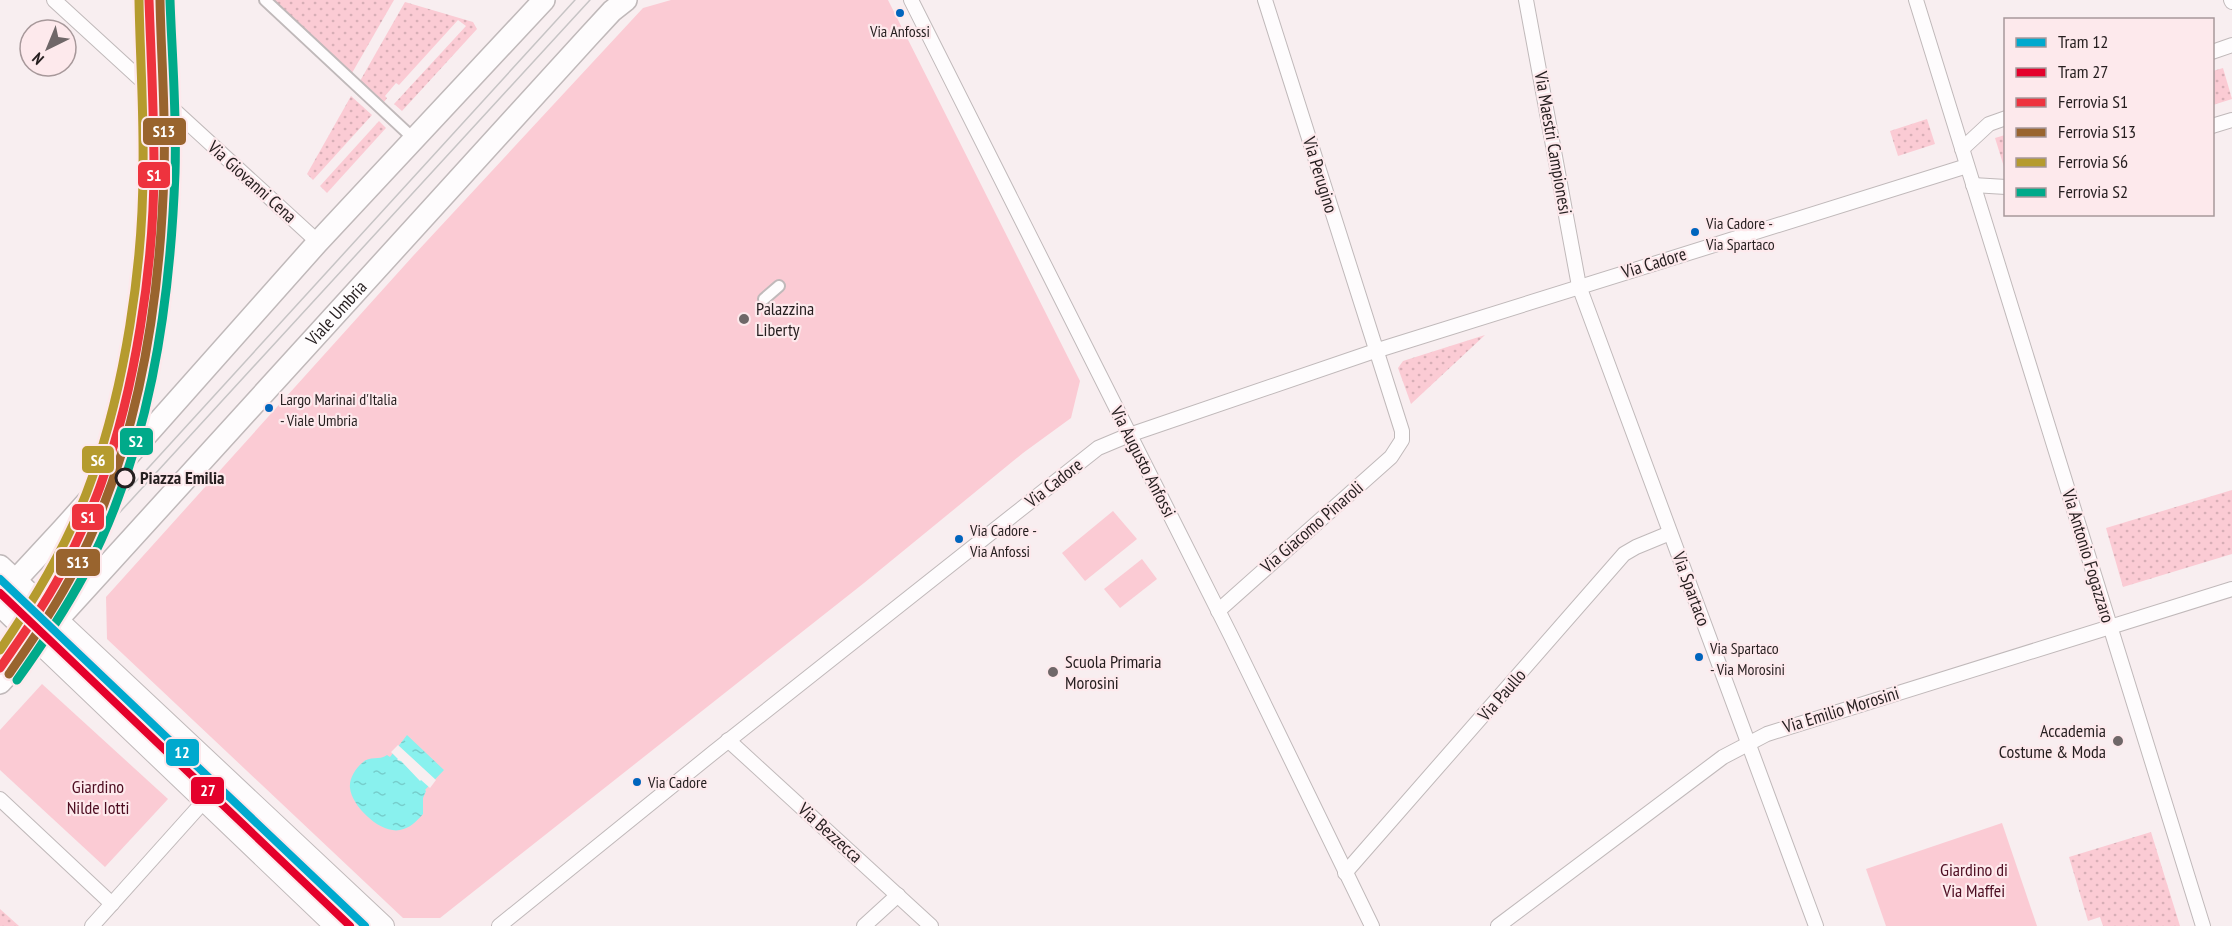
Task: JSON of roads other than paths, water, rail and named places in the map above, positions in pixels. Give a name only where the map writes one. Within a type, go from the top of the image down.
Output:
[{"type":"main road","points":[[5,594],[318,242],[544,0]]},
{"type":"main road","name":"Viale Umbria","points":[[48,631],[588,37],[612,11],[626,0]]},
{"type":"main road","points":[[0,566],[5,594],[384,926]]},
{"type":"main road","points":[[5,594],[48,631],[205,800],[335,926]]},
{"type":"main road","points":[[0,683],[48,631]]},
{"type":"street","name":"Via Giovanni Cena","points":[[54,0],[318,242]]},
{"type":"street","points":[[265,0],[414,139]]},
{"type":"street","name":"Via Augusto Anfossi","points":[[911,0],[1218,611],[1372,926]]},
{"type":"street","name":"Via Perugino","points":[[1265,0],[1376,351]]},
{"type":"street","name":"Via Maestri Campionesi","points":[[1527,0],[1579,286]]},
{"type":"street","points":[[1916,0],[1973,185],[2004,187]]},
{"type":"street","points":[[2214,51],[2232,45]]},
{"type":"street","points":[[1962,149],[1989,124],[2004,119]]},
{"type":"street","points":[[2214,125],[2232,120]]},
{"type":"street","name":"Via Cadore","points":[[499,926],[1098,448],[1129,435],[1376,351],[1967,166]]},
{"type":"street","name":"Via Antonio Fogazzaro","points":[[1973,185],[2203,926]]},
{"type":"street","points":[[764,299],[779,286]]},
{"type":"street","name":"Via Spartaco","points":[[1579,286],[1815,926]]},
{"type":"street","name":"Via Giacomo Pinaroli","points":[[1218,611],[1391,457],[1402,440],[1402,431],[1376,351]]},
{"type":"street","name":"Via Paullo","points":[[1346,873],[1624,555],[1670,532]]},
{"type":"street","name":"Via Emilio Morosini","points":[[1498,926],[1723,757],[1767,734],[2232,589]]},
{"type":"street","name":"Via Bezzecca","points":[[728,741],[931,926]]},
{"type":"street","points":[[0,799],[112,904]]},
{"type":"street","points":[[92,926],[205,800]]},
{"type":"street","points":[[864,926],[898,895]]},
{"type":"water","points":[[407,735],[444,770],[425,790],[423,814],[407,828],[392,830],[376,823],[362,811],[352,795],[350,781],[362,763],[368,759],[387,755],[390,757]]},
{"type":"tram line","points":[[75,662],[59,638],[52,611],[54,583],[67,557],[575,0]]},
{"type":"tram line","points":[[77,559],[590,0]]},
{"type":"tram line","name":"12","points":[[0,579],[365,926]]},
{"type":"tram line","name":"27","points":[[0,593],[350,926]]},
{"type":"rail line","name":"S6","points":[[0,650],[40,588],[84,501],[104,442],[123,365],[136,285],[142,207],[143,127],[139,0]]},
{"type":"rail line","name":"S1","points":[[0,668],[53,588],[86,521],[114,445],[133,367],[146,286],[153,206],[154,126],[149,0]]},
{"type":"rail line","name":"S13","points":[[9,674],[61,595],[97,521],[115,473],[142,375],[151,324],[162,223],[164,129],[160,0]]},
{"type":"rail line","name":"S2","points":[[17,680],[44,641],[85,573],[107,526],[125,478],[152,378],[168,275],[175,173],[175,108],[170,0]]},
{"type":"place","name":"Via Anfossi","points":[[900,13]]},
{"type":"place","name":"Via Cadore - Via Spartaco","points":[[1695,232]]},
{"type":"place","name":"Palazzina Liberty","points":[[744,319]]},
{"type":"place","name":"Largo Marinai d'Italia - Viale Umbria","points":[[269,408]]},
{"type":"place","name":"Piazza Emilia","points":[[125,478]]},
{"type":"place","name":"Via Cadore - Via Anfossi","points":[[959,539]]},
{"type":"place","name":"Via Spartaco - Via Morosini","points":[[1699,657]]},
{"type":"place","name":"Scuola Primaria Morosini","points":[[1053,672]]},
{"type":"place","name":"Accademia Costume & Moda","points":[[2118,741]]},
{"type":"place","name":"Via Cadore","points":[[637,782]]},
{"type":"park label","name":"Giardino Nilde Iotti","points":[[98,797]]},
{"type":"park label","name":"Giardino di Via Maffei","points":[[1974,880]]}]
